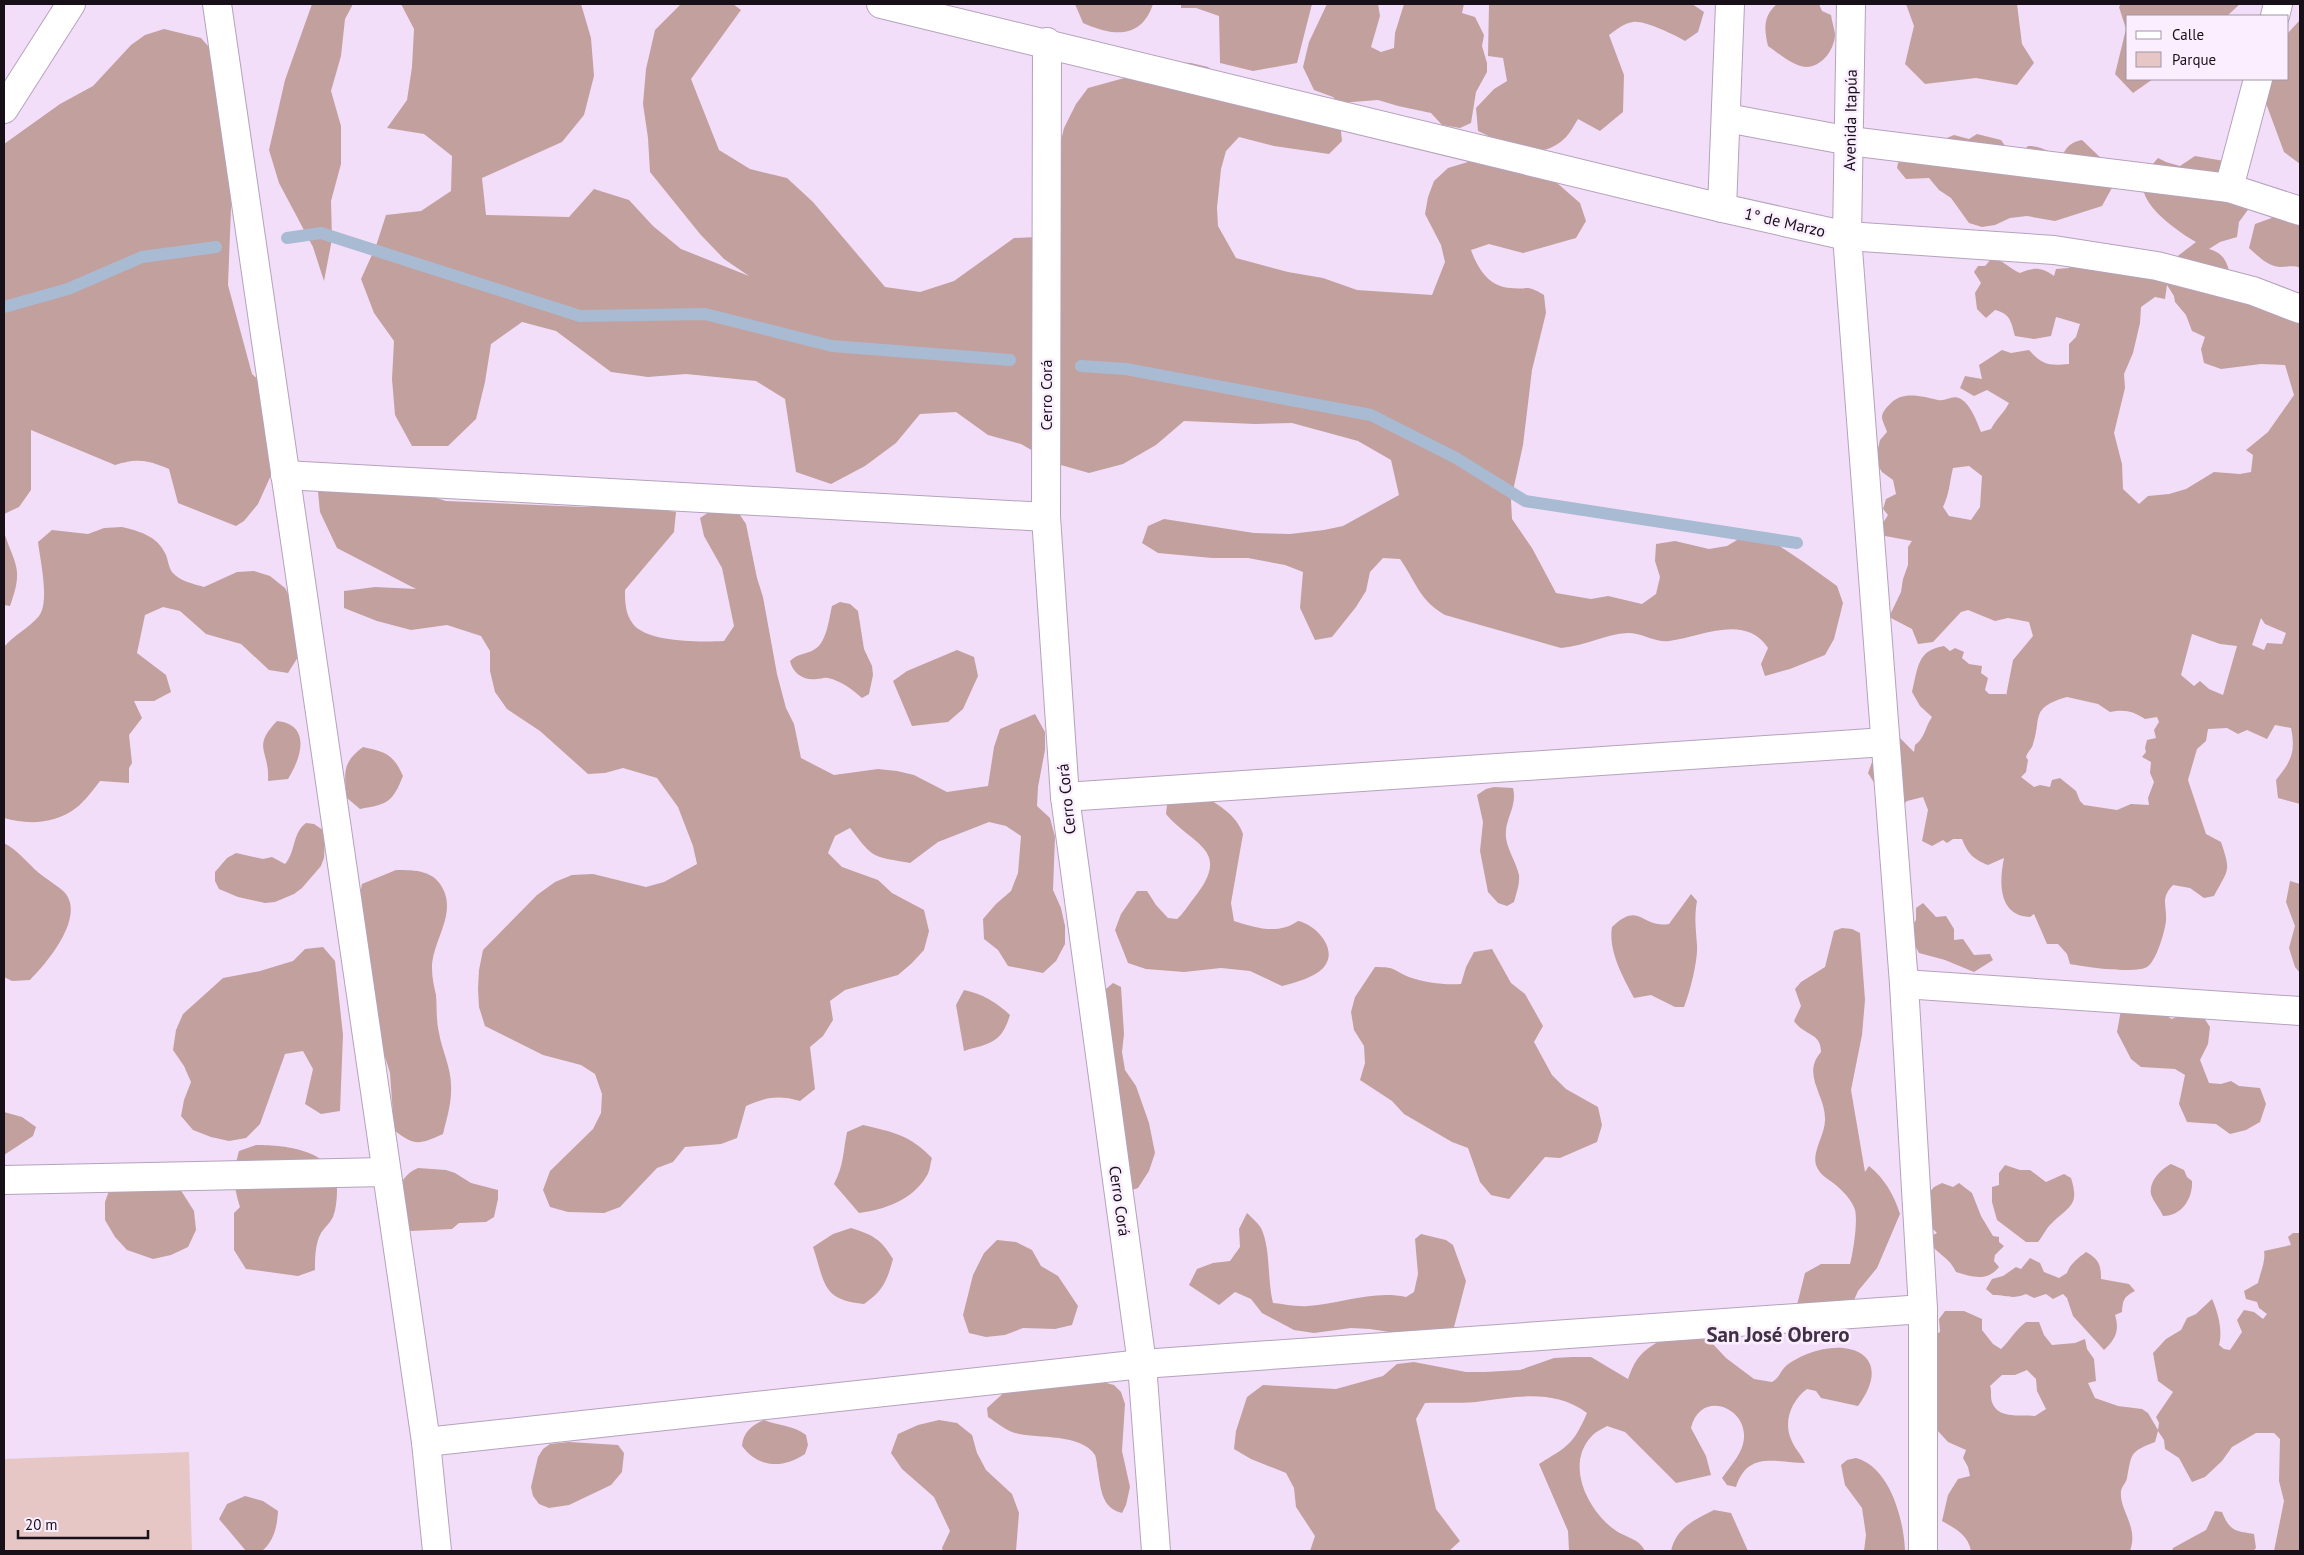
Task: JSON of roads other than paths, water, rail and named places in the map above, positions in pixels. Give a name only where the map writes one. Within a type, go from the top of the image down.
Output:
[{"type":"street","points":[[4,109],[71,4]]},
{"type":"street","points":[[217,4],[385,1172],[426,1442],[437,1551]]},
{"type":"street","name":"1° de Marzo","points":[[882,4],[1046,42],[1722,208],[1847,236],[2054,250],[2148,265],[2253,291],[2300,309]]},
{"type":"street","points":[[1722,208],[1730,4]]},
{"type":"street","name":"Avenida Itapúa","points":[[1851,4],[1847,236],[1904,984],[1923,1309],[1923,1551]]},
{"type":"street","name":"Cerro Corá","points":[[1046,42],[1046,518],[1065,797],[1142,1364],[1156,1551]]},
{"type":"street","points":[[2229,188],[2258,80]]},
{"type":"street","points":[[1727,118],[1850,141],[2229,188],[2300,211]]},
{"type":"street","points":[[285,475],[1046,518]]},
{"type":"street","points":[[1065,797],[1885,742]]},
{"type":"street","points":[[1904,984],[2300,1011]]},
{"type":"street","points":[[4,1180],[385,1172]]},
{"type":"street","points":[[426,1442],[1142,1364],[1923,1309]]},
{"type":"waterway","points":[[287,238],[321,233],[580,316],[705,314],[832,346],[1010,360]]},
{"type":"waterway","points":[[4,307],[68,289],[142,257],[216,247]]},
{"type":"waterway","points":[[1081,366],[1126,369],[1371,415],[1456,458],[1525,501],[1797,543]]},
{"type":"district","name":"San José Obrero","points":[[1778,1335]]}]
